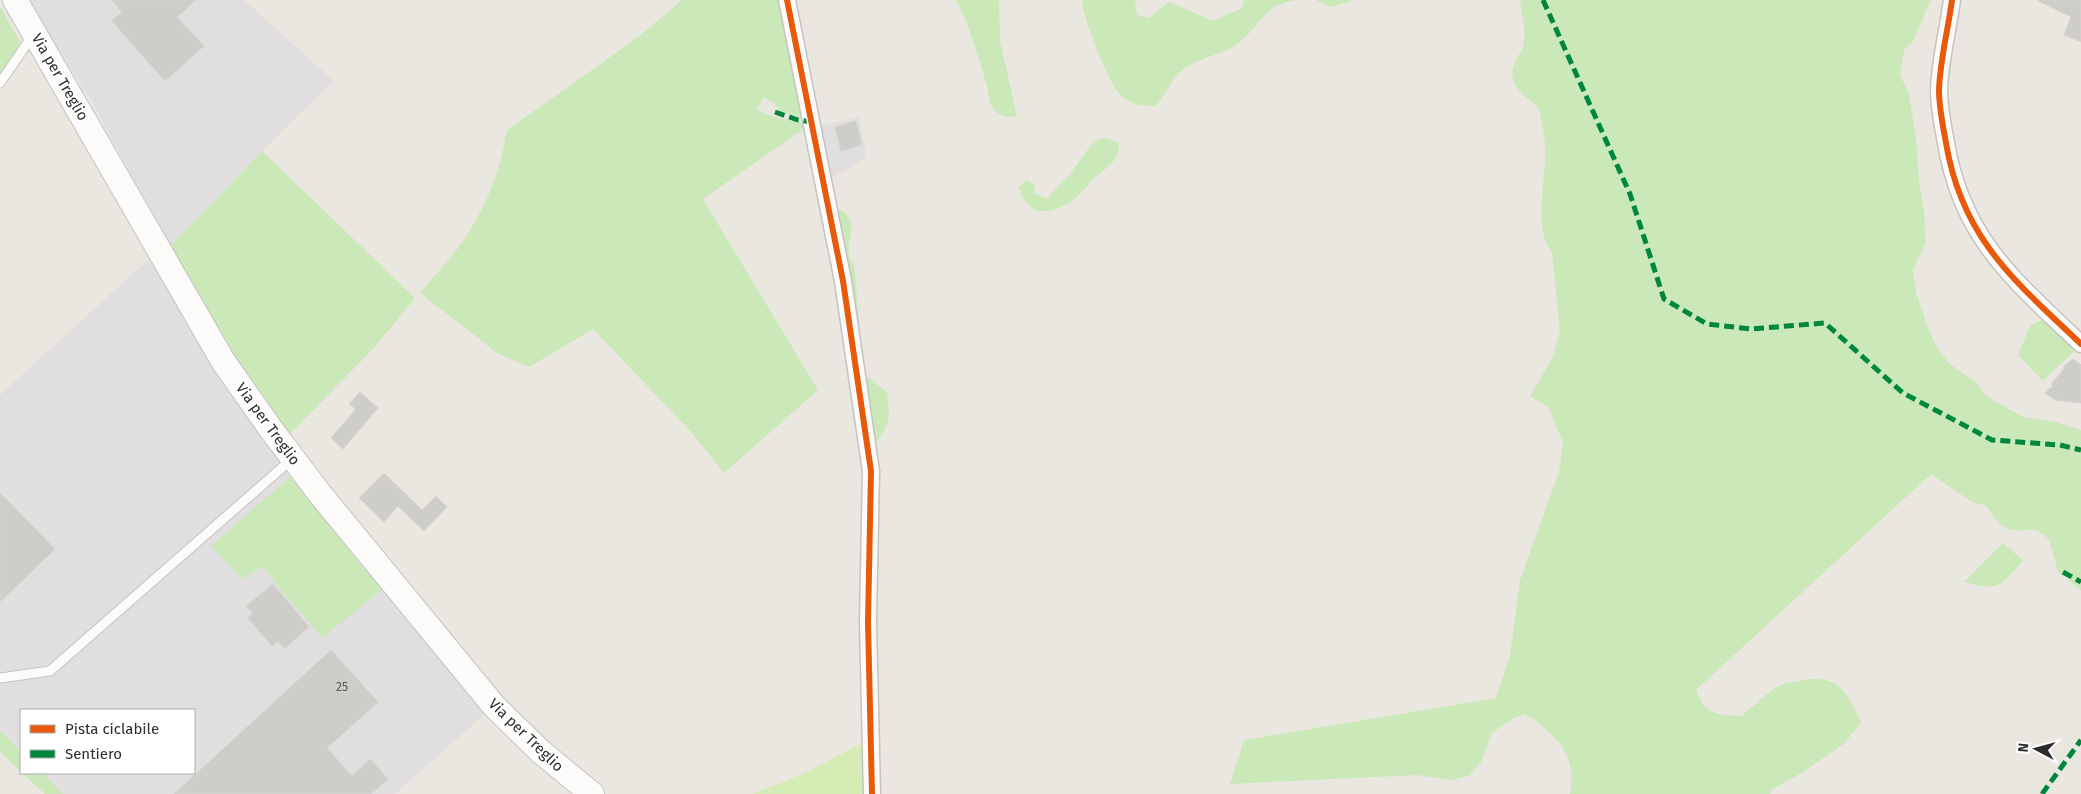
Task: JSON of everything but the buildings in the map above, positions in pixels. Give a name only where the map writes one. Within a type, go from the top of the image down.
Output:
[{"type":"main road","name":"Via per Treglio","points":[[15,0],[223,361],[293,458],[320,494],[494,706],[540,751],[592,794]]},
{"type":"street","points":[[788,0],[843,281],[870,471],[868,622],[872,794]]},
{"type":"street","points":[[1952,0],[1939,91],[1948,155],[1956,188],[1971,220],[1984,242],[2000,263],[2081,344]]},
{"type":"lane","points":[[0,83],[35,33]]},
{"type":"lane","points":[[0,678],[50,671],[293,458]]},
{"type":"shaded area","points":[[27,0],[244,0],[334,81],[262,151],[170,246],[91,100]]},
{"type":"shaded area","points":[[859,117],[867,157],[827,181],[817,127]]},
{"type":"shaded area","points":[[149,259],[251,419],[296,483],[438,657],[487,712],[395,794],[63,794],[43,774],[195,774],[195,709],[20,709],[20,751],[0,730],[0,395]]},
{"type":"green space","points":[[682,0],[783,0],[804,117],[780,112],[775,104],[764,97],[757,110],[774,117],[805,124],[805,128],[703,199],[818,390],[724,473],[692,433],[593,329],[529,367],[497,353],[420,293],[462,243],[481,211],[493,185],[506,131],[637,38]]},
{"type":"green space","points":[[955,0],[999,0],[1000,41],[1017,116],[1000,115],[992,106],[973,41],[960,7]]},
{"type":"green space","points":[[1082,0],[1135,0],[1137,15],[1149,18],[1169,2],[1213,21],[1242,8],[1244,0],[1296,0],[1285,3],[1268,12],[1251,32],[1236,45],[1191,64],[1184,69],[1178,74],[1156,106],[1132,103],[1124,98],[1115,88],[1091,34]]},
{"type":"green space","points":[[1316,0],[1354,0],[1331,7]]},
{"type":"green space","points":[[1520,0],[1931,0],[1912,43],[1904,50],[1900,75],[1909,94],[1924,212],[1926,242],[1913,270],[1916,292],[1927,326],[1937,348],[1950,364],[1977,383],[1986,396],[2023,417],[2055,422],[2081,430],[2081,591],[2058,571],[2049,539],[2037,530],[2013,530],[2002,526],[1997,522],[1987,506],[1972,502],[1931,474],[1696,690],[1704,705],[1713,712],[1741,716],[1771,691],[1788,683],[1812,679],[1823,680],[1832,682],[1845,693],[1861,722],[1844,744],[1795,777],[1771,790],[1770,794],[1570,794],[1570,768],[1562,747],[1547,730],[1525,714],[1511,719],[1492,733],[1481,762],[1469,776],[1450,780],[1417,775],[1230,784],[1244,740],[1496,698],[1510,656],[1520,580],[1559,472],[1563,443],[1549,408],[1530,396],[1552,359],[1560,331],[1552,253],[1546,242],[1543,230],[1542,202],[1545,142],[1543,128],[1539,108],[1519,90],[1515,84],[1512,71],[1524,42],[1524,23]]},
{"type":"green space","points":[[0,6],[22,45],[0,76]]},
{"type":"green space","points":[[1105,138],[1118,144],[1119,148],[1116,158],[1076,197],[1062,207],[1046,211],[1031,207],[1025,201],[1019,187],[1027,180],[1034,185],[1035,193],[1046,199],[1070,174],[1094,141]]},
{"type":"green space","points":[[262,151],[415,298],[373,349],[286,438],[233,354],[170,246]]},
{"type":"green space","points":[[834,208],[850,218],[849,249],[850,257],[854,264],[864,379],[869,377],[887,393],[889,411],[887,424],[885,430],[870,449]]},
{"type":"green space","points":[[2043,319],[2075,350],[2043,381],[2018,355],[2030,326]]},
{"type":"green space","points":[[291,476],[383,589],[322,638],[262,567],[242,579],[211,546]]},
{"type":"green space","points":[[2003,543],[2023,560],[2004,581],[1992,586],[1964,582]]},
{"type":"green space","points":[[0,730],[20,751],[20,771],[0,751]]},
{"type":"green space","points":[[864,742],[864,794],[752,794],[801,775]]},
{"type":"green space","points":[[23,774],[43,774],[63,794],[45,794]]},
{"type":"marked path","points":[[1543,0],[1630,194],[1664,299],[1707,324],[1751,329],[1825,323],[1903,393],[1992,440],[2060,445],[2081,450]]},
{"type":"marked path","points":[[775,112],[798,120],[812,122]]},
{"type":"marked path","points":[[2063,572],[2081,582]]},
{"type":"marked path","points":[[2042,794],[2081,740]]},
{"type":"cycle path","points":[[787,0],[843,281],[871,471],[868,622],[872,794]]},
{"type":"cycle path","points":[[1952,0],[1941,68],[1939,97],[1946,143],[1954,177],[1965,206],[1978,232],[1995,256],[2034,300],[2081,344]]}]
